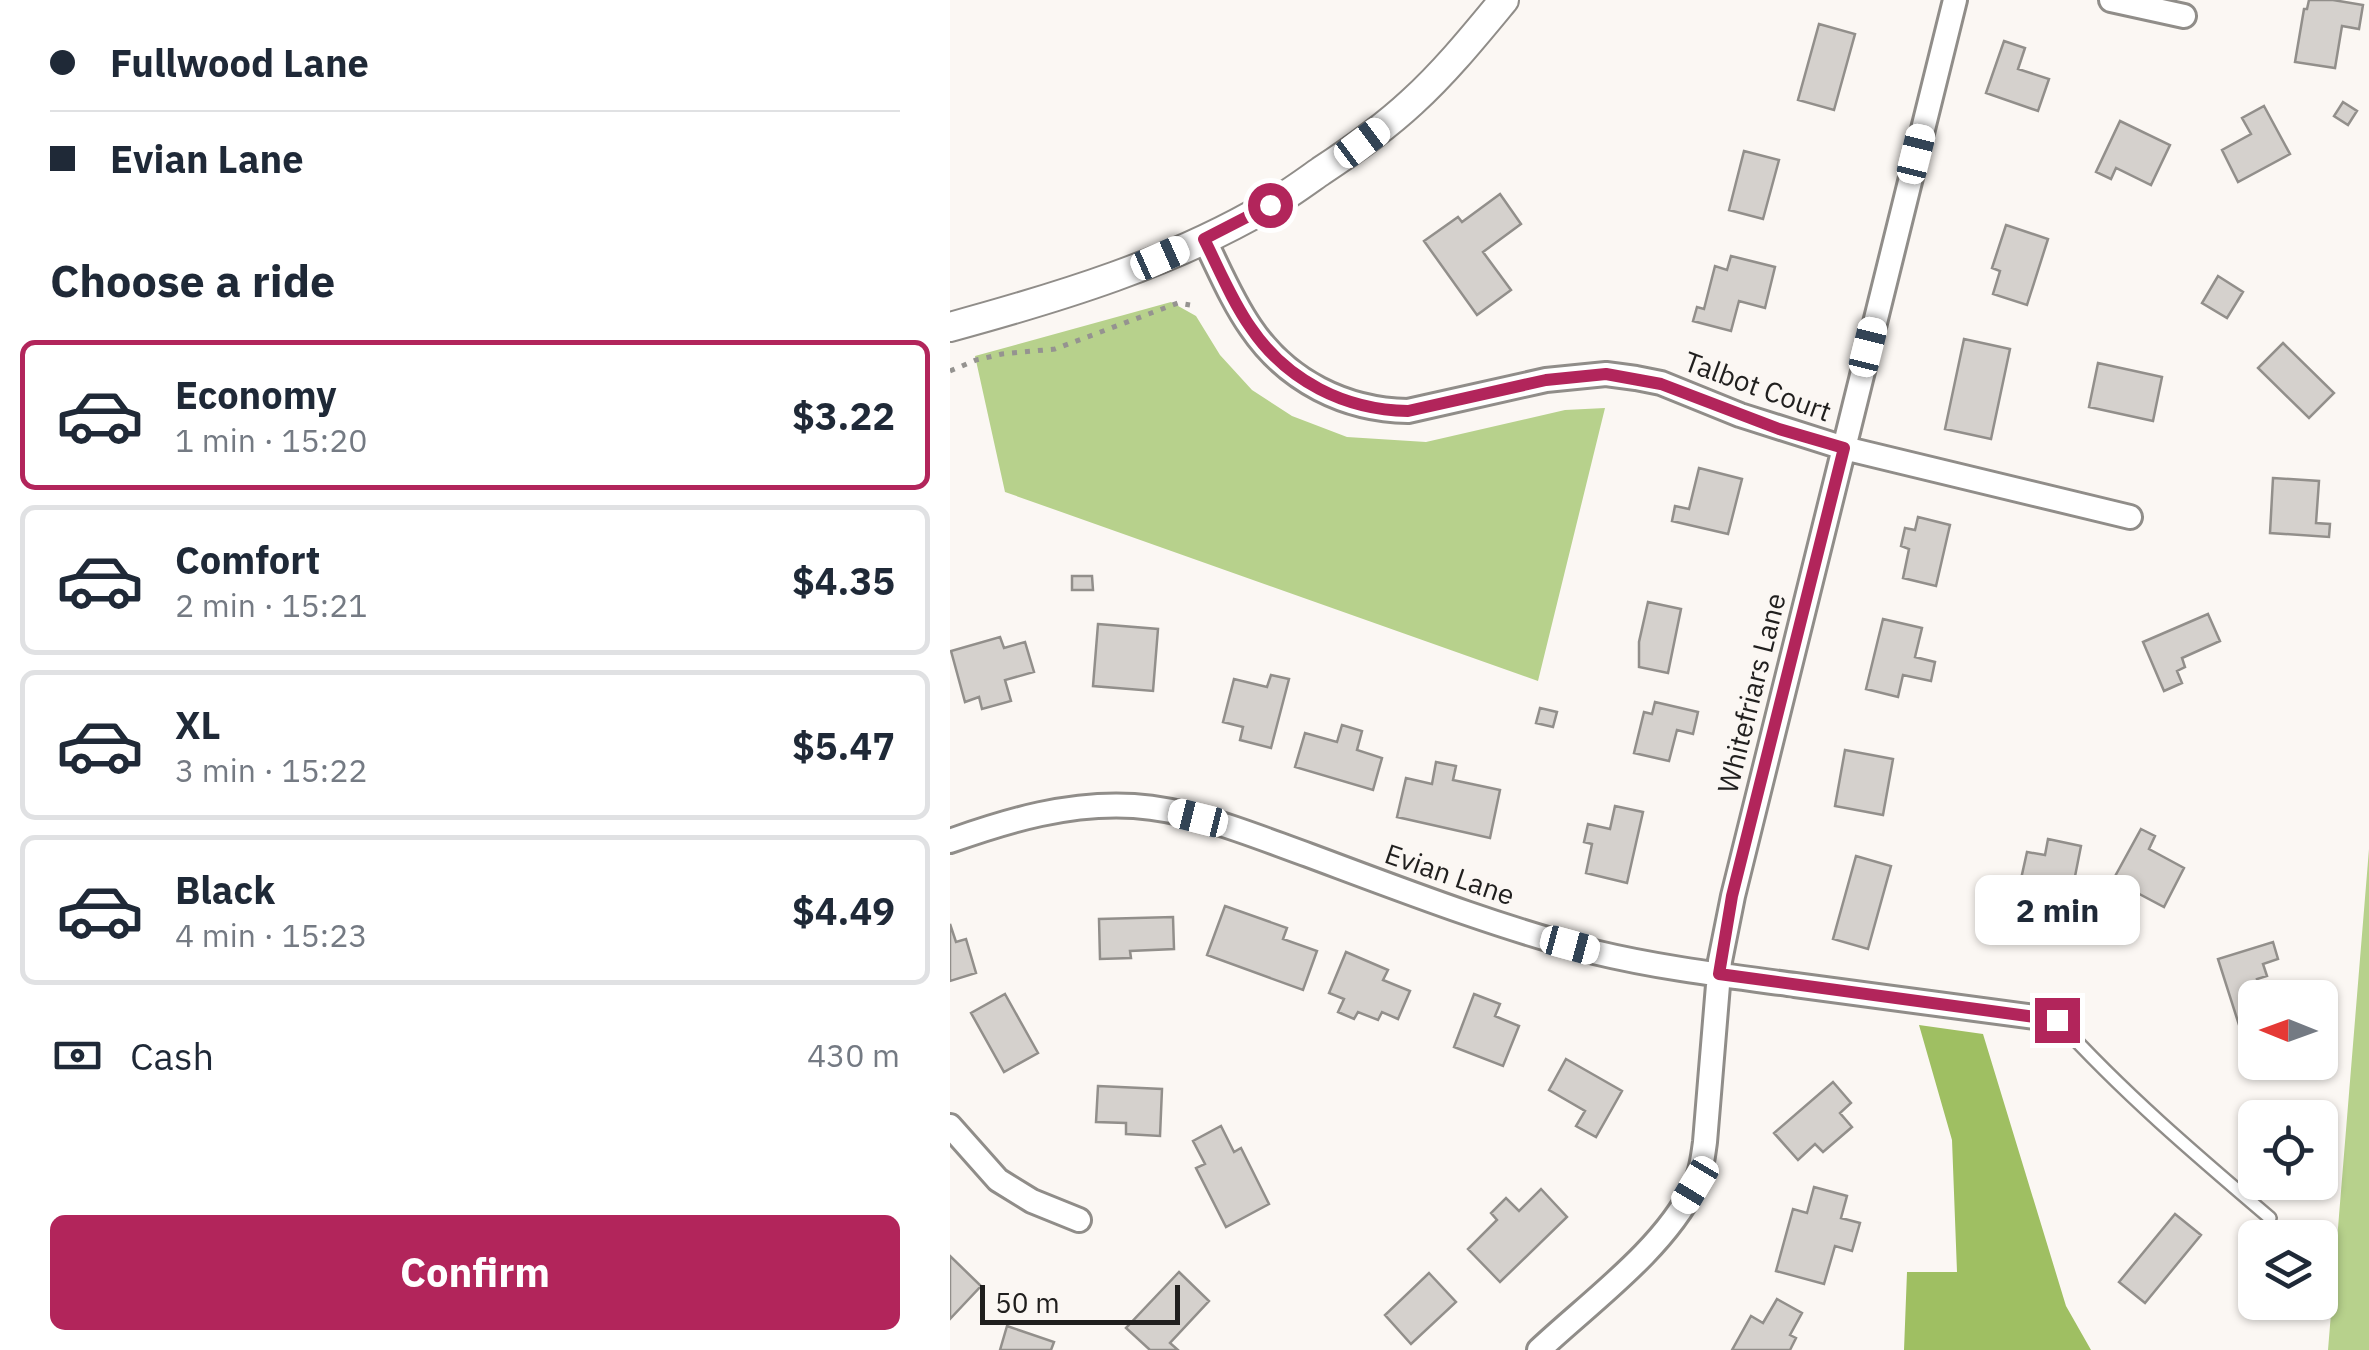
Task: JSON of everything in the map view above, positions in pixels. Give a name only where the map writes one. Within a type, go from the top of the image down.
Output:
[{"type":"street","points":[[950,327],[1032,305],[1146,264],[1270,205],[1378,131],[1432,82],[1504,0]]},
{"type":"street","name":"Whitefriars Lane","points":[[1540,1350],[1651,1247],[1672,1224],[1695,1185],[1705,1142],[1719,974],[1732,896],[1954,0]]},
{"type":"street","points":[[2112,0],[2184,16]]},
{"type":"street","name":"Talbot Court","points":[[1204,239],[1252,330],[1296,374],[1344,402],[1385,411],[1408,411],[1546,380],[1606,374],[1661,384],[1779,429],[1844,448],[2130,517]]},
{"type":"street","name":"Evian Lane","points":[[950,841],[1002,823],[1064,809],[1136,806],[1172,811],[1223,824],[1547,939],[1647,964],[2057,1020]]},
{"type":"street","points":[[950,1126],[998,1180],[1032,1201],[1080,1220]]},
{"type":"lane","points":[[2057,1020],[2154,1118],[2270,1218]]},
{"type":"path","points":[[950,371],[1002,354],[1055,349],[1178,303],[1190,304]]},
{"type":"green space","points":[[1171,302],[1196,316],[1220,355],[1252,390],[1292,416],[1347,437],[1426,442],[1565,410],[1605,408],[1538,681],[1005,492],[975,356]]},
{"type":"green space","points":[[2369,849],[2369,1350],[2328,1350],[2330,1320],[2338,1320],[2338,1228]]},
{"type":"green space","points":[[1919,1025],[1983,1034],[2066,1306],[2091,1350],[1904,1350],[1907,1272],[1957,1272],[1952,1140]]},
{"type":"building","points":[[2309,0],[2363,5],[2359,29],[2342,26],[2335,68],[2295,62]]},
{"type":"building","points":[[1819,24],[1855,34],[1834,110],[1798,100]]},
{"type":"building","points":[[2004,41],[2025,48],[2018,69],[2049,79],[2038,111],[1986,93]]},
{"type":"building","points":[[2343,102],[2357,111],[2348,125],[2334,116]]},
{"type":"building","points":[[2264,106],[2290,154],[2238,182],[2222,150],[2251,134],[2242,118]]},
{"type":"building","points":[[2120,121],[2170,145],[2151,185],[2116,168],[2111,179],[2096,172]]},
{"type":"building","points":[[1744,151],[1779,160],[1763,219],[1729,210]]},
{"type":"building","points":[[1500,194],[1521,224],[1483,252],[1511,290],[1477,315],[1424,241],[1458,217],[1462,222]]},
{"type":"building","points":[[2006,225],[2048,239],[2027,305],[1993,294],[2000,271],[1992,268]]},
{"type":"building","points":[[1731,256],[1775,267],[1765,308],[1739,301],[1731,331],[1693,321],[1697,307],[1704,309],[1715,266],[1727,270]]},
{"type":"building","points":[[2218,276],[2243,292],[2227,318],[2202,303]]},
{"type":"building","points":[[1964,339],[2010,349],[1991,439],[1945,429]]},
{"type":"building","points":[[2283,343],[2334,393],[2309,418],[2258,368]]},
{"type":"building","points":[[2098,363],[2162,377],[2153,421],[2089,407]]},
{"type":"building","points":[[1699,468],[1742,479],[1728,534],[1672,521],[1675,506],[1689,509]]},
{"type":"building","points":[[2273,478],[2319,481],[2316,523],[2330,524],[2329,537],[2270,533]]},
{"type":"building","points":[[1918,517],[1950,525],[1936,586],[1903,578],[1909,549],[1901,546],[1905,528],[1915,530]]},
{"type":"building","points":[[1072,576],[1092,576],[1093,590],[1072,590]]},
{"type":"building","points":[[1648,602],[1681,609],[1668,673],[1639,667],[1639,642]]},
{"type":"building","points":[[2208,614],[2220,641],[2182,658],[2185,667],[2177,671],[2182,683],[2164,691],[2143,642]]},
{"type":"building","points":[[1883,619],[1922,628],[1915,657],[1935,662],[1931,681],[1903,675],[1898,697],[1866,689]]},
{"type":"building","points":[[1098,624],[1158,629],[1153,691],[1093,686]]},
{"type":"building","points":[[1000,637],[1004,648],[1025,642],[1034,672],[1005,680],[1011,701],[982,709],[979,697],[965,702],[951,651]]},
{"type":"building","points":[[1271,675],[1289,679],[1271,748],[1240,740],[1243,727],[1223,722],[1234,679],[1267,687]]},
{"type":"building","points":[[1655,702],[1698,712],[1693,734],[1677,730],[1669,761],[1634,753],[1644,712],[1652,714]]},
{"type":"building","points":[[1540,708],[1557,712],[1553,727],[1536,723]]},
{"type":"building","points":[[1342,725],[1362,731],[1357,750],[1382,758],[1373,790],[1295,767],[1305,733],[1337,742]]},
{"type":"building","points":[[1845,750],[1893,759],[1883,815],[1835,806]]},
{"type":"building","points":[[1436,762],[1456,766],[1453,780],[1500,790],[1490,838],[1397,817],[1406,778],[1432,784]]},
{"type":"building","points":[[1615,806],[1643,812],[1627,883],[1586,873],[1592,844],[1584,842],[1588,824],[1610,829]]},
{"type":"building","points":[[2141,829],[2155,836],[2149,849],[2184,868],[2164,907],[2113,880]]},
{"type":"building","points":[[2048,839],[2081,846],[2065,927],[2032,921],[2035,900],[2017,897],[2027,852],[2045,855]]},
{"type":"building","points":[[1856,856],[1891,866],[1868,949],[1833,939]]},
{"type":"building","points":[[1225,906],[1287,928],[1283,939],[1317,951],[1303,990],[1207,955]]},
{"type":"building","points":[[1173,917],[1174,949],[1130,951],[1131,958],[1100,959],[1099,919]]},
{"type":"building","points":[[950,924],[956,942],[966,939],[976,973],[950,981]]},
{"type":"building","points":[[2273,942],[2278,959],[2263,964],[2267,976],[2238,980],[2238,1022],[2218,959]]},
{"type":"building","points":[[1346,952],[1388,970],[1383,980],[1410,991],[1398,1019],[1382,1012],[1378,1020],[1358,1012],[1354,1019],[1338,1012],[1344,999],[1329,993]]},
{"type":"building","points":[[1005,994],[1038,1053],[1004,1072],[971,1013]]},
{"type":"building","points":[[1474,994],[1500,1004],[1495,1016],[1519,1026],[1503,1066],[1454,1047]]},
{"type":"building","points":[[1566,1059],[1622,1091],[1596,1137],[1576,1126],[1585,1111],[1549,1090]]},
{"type":"building","points":[[1833,1082],[1851,1103],[1840,1113],[1852,1127],[1823,1152],[1815,1144],[1798,1160],[1774,1133]]},
{"type":"building","points":[[1098,1086],[1162,1089],[1160,1136],[1126,1134],[1126,1123],[1096,1122]]},
{"type":"building","points":[[1221,1126],[1234,1152],[1241,1148],[1269,1204],[1226,1227],[1196,1168],[1205,1164],[1193,1141]]},
{"type":"building","points":[[1814,1187],[1847,1196],[1841,1218],[1860,1223],[1852,1251],[1835,1246],[1824,1284],[1776,1271],[1793,1209],[1807,1213]]},
{"type":"building","points":[[1541,1189],[1567,1217],[1500,1282],[1468,1249],[1497,1220],[1491,1213],[1506,1198],[1519,1211]]},
{"type":"building","points":[[2175,1214],[2201,1235],[2145,1303],[2119,1282]]},
{"type":"building","points":[[950,1256],[981,1286],[950,1319]]},
{"type":"building","points":[[1179,1272],[1209,1301],[1170,1343],[1178,1350],[1150,1350],[1126,1328]]},
{"type":"building","points":[[1429,1273],[1456,1302],[1411,1344],[1385,1315]]},
{"type":"building","points":[[1777,1299],[1802,1313],[1790,1335],[1796,1338],[1790,1350],[1732,1350],[1751,1316],[1763,1323]]},
{"type":"building","points":[[1007,1326],[1054,1342],[1051,1350],[1000,1350]]},
{"type":"route","points":[[1270,205],[1204,239],[1252,330],[1296,374],[1344,402],[1385,411],[1408,411],[1546,380],[1606,374],[1661,384],[1779,429],[1844,448],[1732,896],[1719,974],[2057,1020]]}]
